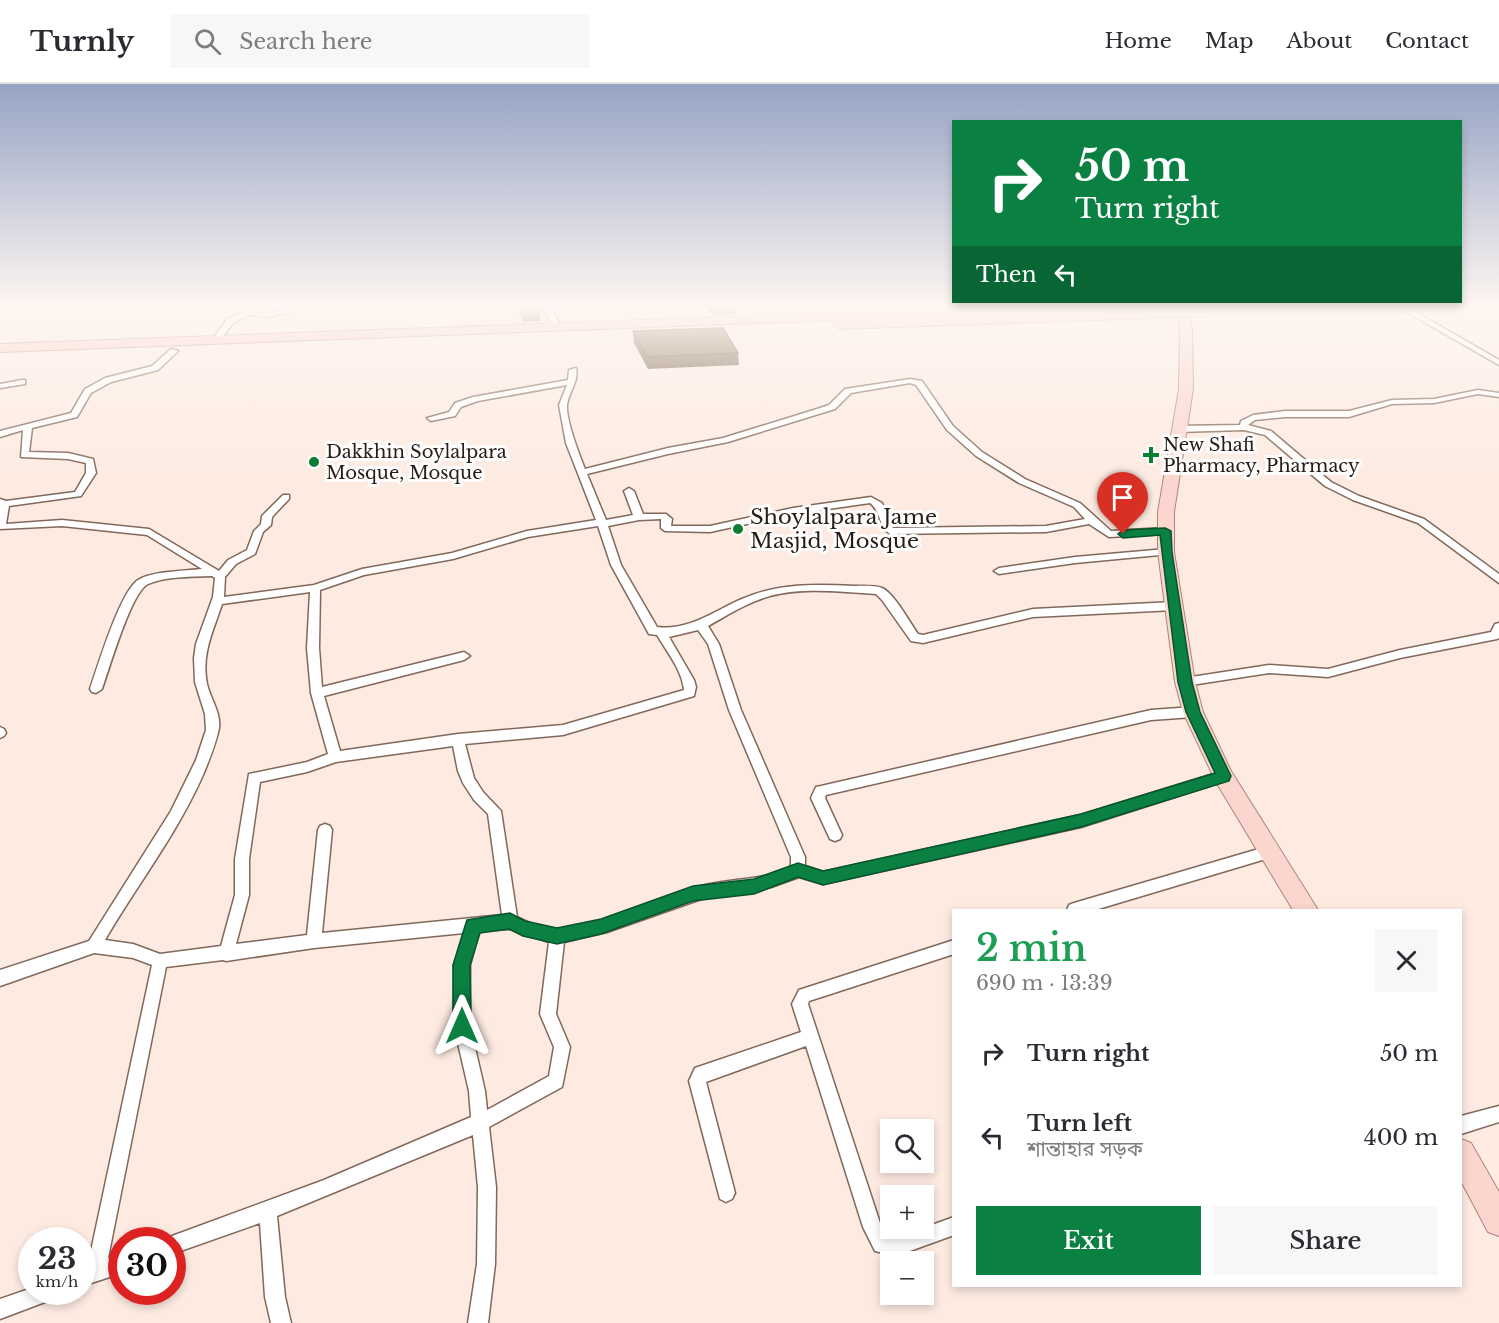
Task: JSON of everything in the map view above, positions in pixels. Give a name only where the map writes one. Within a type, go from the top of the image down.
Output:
[{"type":"main road","points":[[1186,365],[1186,389],[1178,429],[1165,531],[1185,682],[1193,712],[1223,776],[1305,909]]},
{"type":"main road","points":[[1462,1155],[1499,1221]]},
{"type":"street","points":[[0,434],[28,428],[47,419],[74,415],[88,391],[108,380],[155,368],[159,365]]},
{"type":"street","points":[[573,370],[572,382],[563,405],[570,443],[603,523],[616,565],[653,631],[661,633],[701,625],[727,610],[776,591],[794,589],[879,591],[886,597],[915,638],[923,639],[1033,614],[1174,606]]},
{"type":"street","points":[[583,472],[725,440],[820,411],[832,407],[848,390],[910,381],[922,386],[950,428],[988,462],[1022,481],[1077,505],[1110,534],[1165,531]]},
{"type":"street","points":[[0,386],[22,382]]},
{"type":"street","points":[[431,418],[452,414],[458,405],[476,399],[572,382]]},
{"type":"street","points":[[1244,428],[1244,423],[1253,418],[1285,414],[1349,414],[1392,402],[1434,401],[1478,392],[1499,395]]},
{"type":"street","points":[[28,428],[24,455],[68,456],[90,461],[91,473],[78,494],[3,503],[1,525],[62,523],[149,532],[217,574]]},
{"type":"street","points":[[1178,429],[1244,428],[1268,433],[1328,484],[1343,492],[1421,521],[1499,579]]},
{"type":"street","points":[[629,491],[639,517]]},
{"type":"street","points":[[96,689],[120,621],[139,585],[149,580],[217,574],[232,562],[251,552],[259,531],[266,525],[267,516],[286,496]]},
{"type":"street","points":[[219,601],[315,588],[362,572],[453,556],[527,534],[639,517],[663,516],[667,519],[666,528],[668,529],[710,529],[793,511],[871,500],[876,501],[884,512],[890,531],[1046,529],[1093,521]]},
{"type":"street","points":[[999,571],[1075,560],[1166,552]]},
{"type":"street","points":[[94,946],[111,914],[171,826],[196,776],[213,728],[202,686],[200,654],[219,601],[217,574]]},
{"type":"street","points":[[315,588],[313,648],[317,693],[335,757]]},
{"type":"street","points":[[701,625],[714,645],[734,708],[798,857],[798,870]]},
{"type":"street","points":[[1185,682],[1269,669],[1328,672],[1400,654],[1493,636],[1498,634],[1499,627]]},
{"type":"street","points":[[226,954],[242,895],[242,859],[254,778],[308,767],[335,757],[458,739],[563,730],[690,693],[692,688],[661,633]]},
{"type":"street","points":[[317,693],[464,657]]},
{"type":"street","points":[[835,835],[818,798],[821,791],[1151,715],[1193,712]]},
{"type":"street","points":[[458,739],[460,761],[477,798],[494,811],[510,921]]},
{"type":"street","points":[[0,978],[94,946],[133,951],[160,961],[314,941],[510,921],[523,928],[557,936],[601,927],[693,894],[754,886],[798,870],[823,878],[1081,821],[1223,776]]},
{"type":"street","points":[[314,941],[325,830]]},
{"type":"street","points":[[1077,909],[1269,852]]},
{"type":"street","points":[[473,926],[462,965],[462,1026],[477,1091],[488,1187],[486,1264],[478,1323]]},
{"type":"street","points":[[186,1240],[268,1212],[480,1124],[556,1081],[562,1047],[548,1014],[557,936]]},
{"type":"street","points":[[952,948],[804,995],[800,1004],[872,1227],[882,1244],[896,1247],[952,1227]]},
{"type":"street","points":[[96,1244],[160,961]]},
{"type":"street","points":[[726,1193],[697,1081],[700,1074],[809,1037]]},
{"type":"street","points":[[1462,1125],[1499,1114]]},
{"type":"street","points":[[268,1212],[275,1297],[281,1323]]},
{"type":"street","points":[[0,1309],[18,1302]]},
{"type":"place","name":"New Shafi Pharmacy, Pharmacy","points":[[1151,455]]},
{"type":"place","name":"Dakkhin Soylalpara Mosque, Mosque","points":[[314,462]]},
{"type":"place","name":"Shoylalpara Jame Masjid, Mosque","points":[[738,529]]},
{"type":"route","points":[[462,1026],[462,965],[473,926],[510,921],[523,928],[557,936],[601,927],[693,894],[754,886],[798,870],[823,878],[1081,821],[1223,776],[1193,712],[1185,682],[1165,531],[1123,534]]}]
